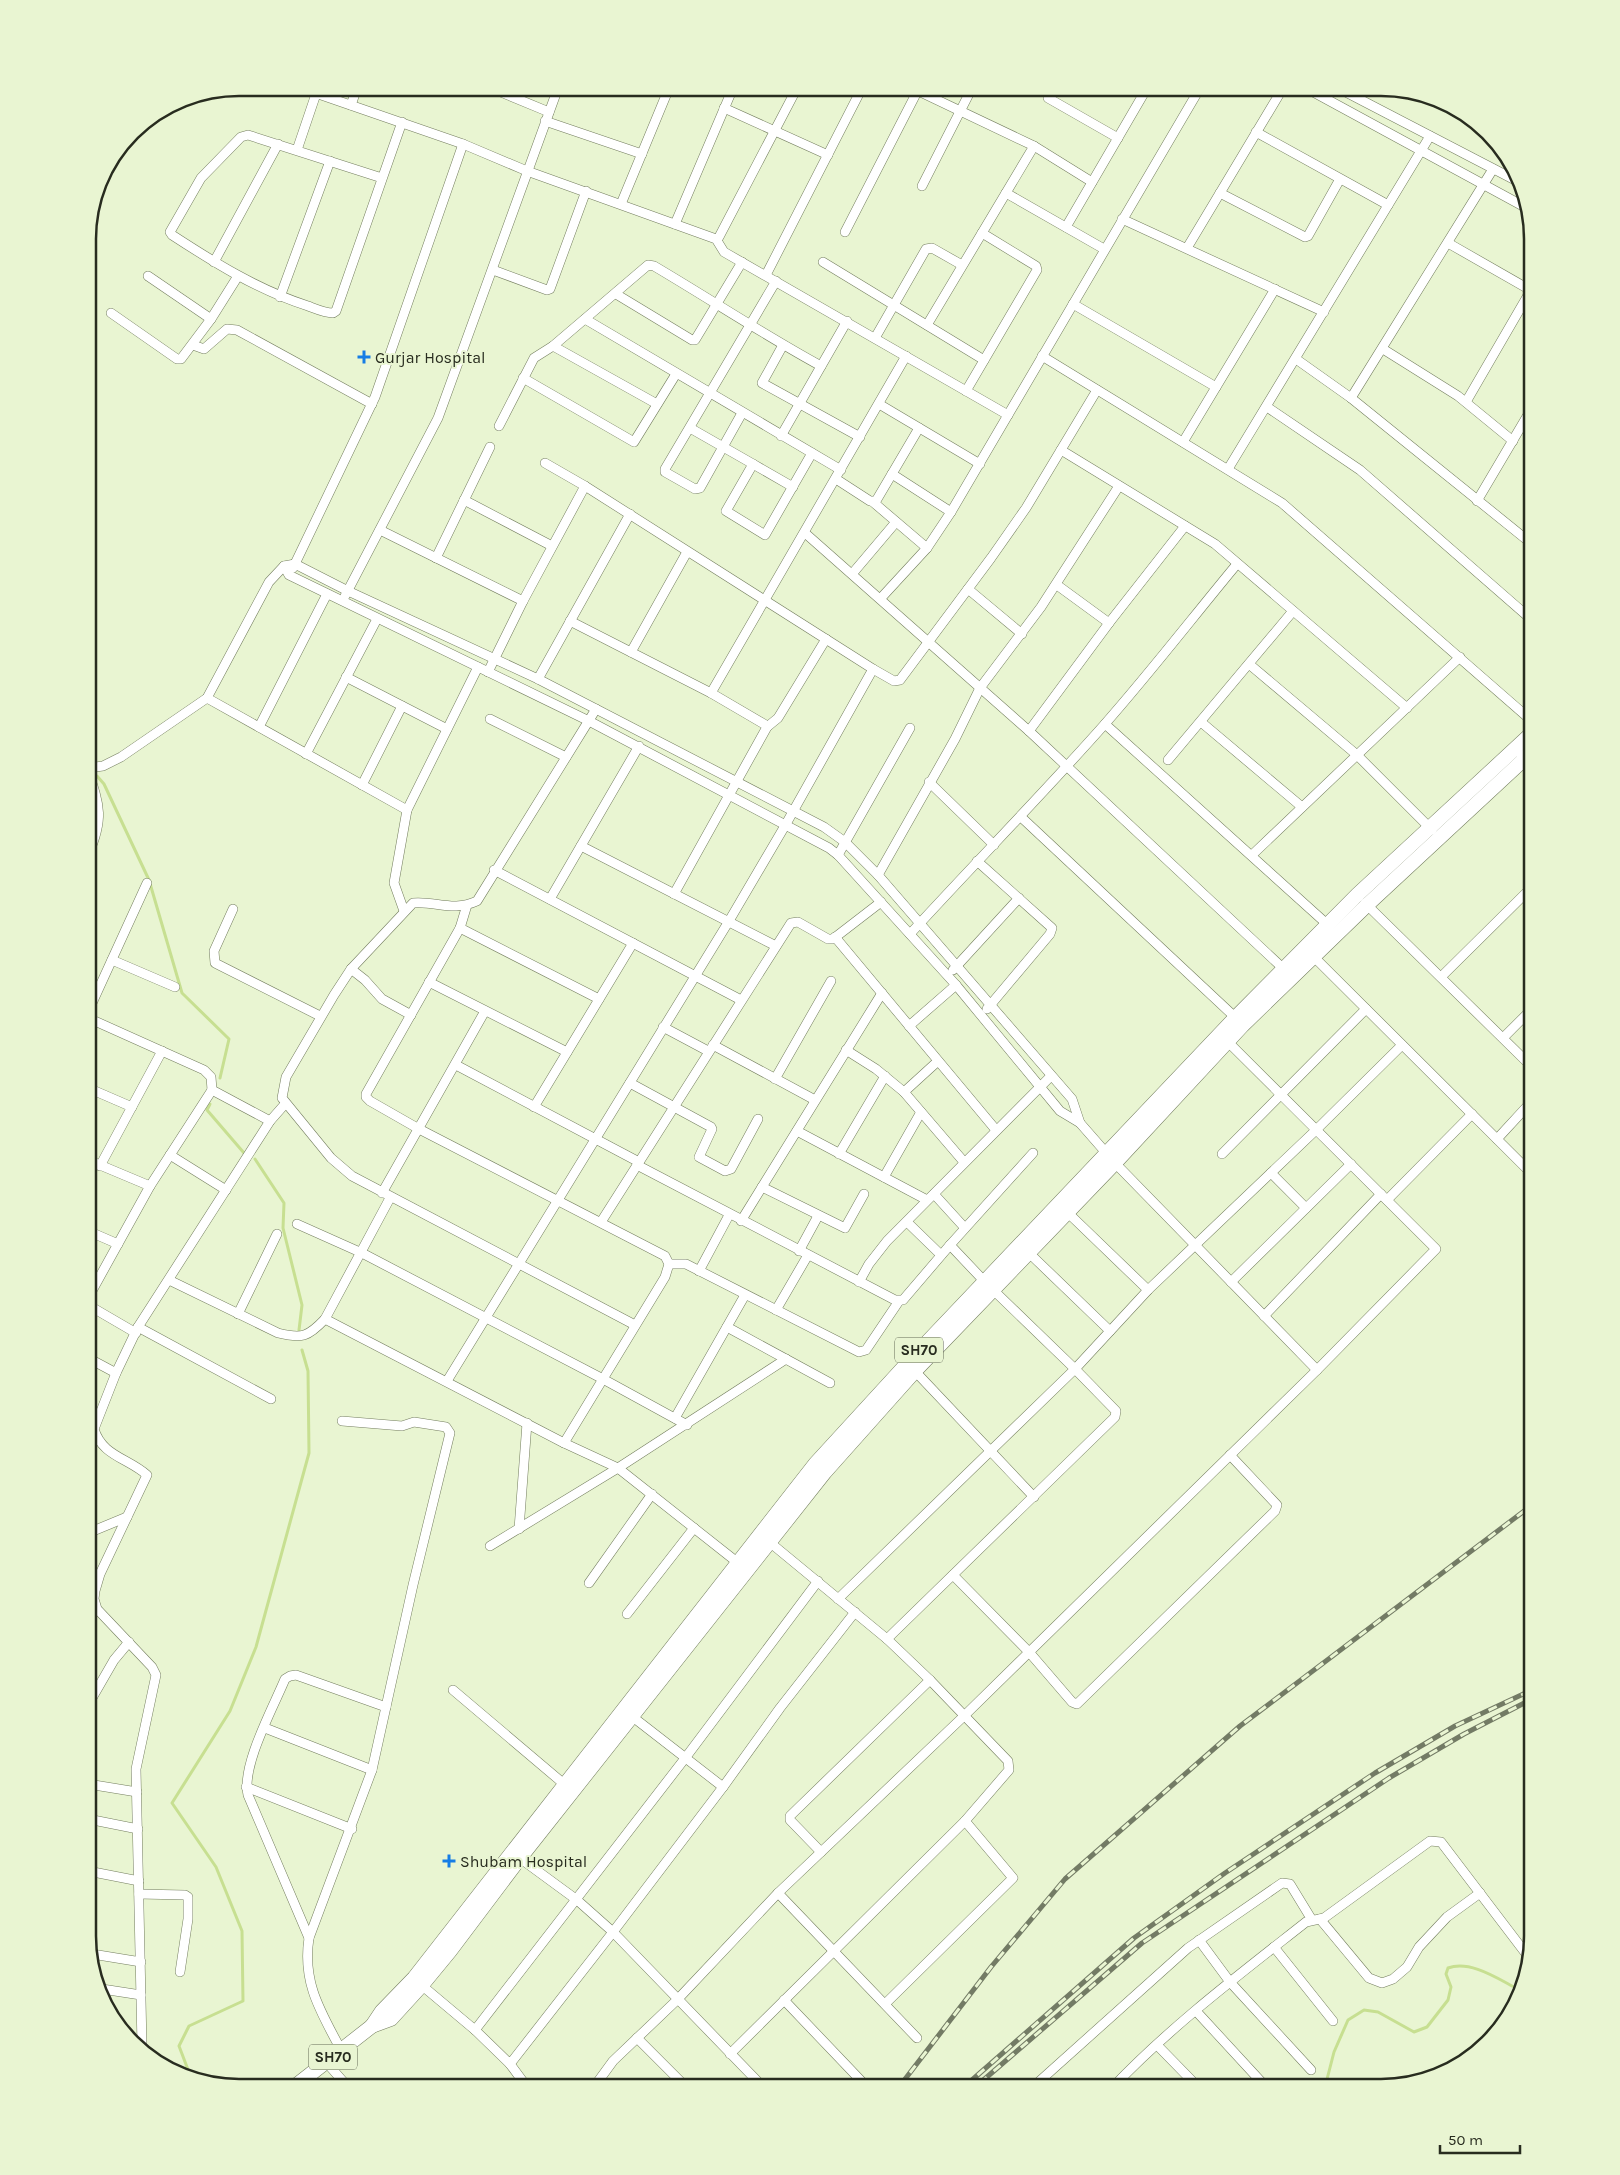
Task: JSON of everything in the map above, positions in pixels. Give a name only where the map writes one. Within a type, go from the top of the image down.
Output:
[{"type":"main road","name":"SH70","points":[[305,2078],[372,2026],[382,2010],[418,1981],[515,1855],[765,1539],[815,1464],[912,1367],[1239,1022],[1309,952],[1435,832],[1524,759]]},
{"type":"main road","name":"SH70","points":[[1309,952],[1328,925],[1362,900]]},
{"type":"main road","name":"SH70","points":[[988,1286],[1029,1253],[1063,1208]]},
{"type":"main road","name":"SH70","points":[[515,1855],[564,1784],[628,1713]]},
{"type":"street","points":[[297,150],[316,97]]},
{"type":"street","points":[[333,97],[675,224],[718,243],[742,262],[1008,415]]},
{"type":"street","points":[[351,105],[354,97]]},
{"type":"street","points":[[509,97],[547,116],[642,154]]},
{"type":"street","points":[[342,602],[438,418],[554,97]]},
{"type":"street","points":[[621,204],[666,97]]},
{"type":"street","points":[[675,224],[729,97]]},
{"type":"street","points":[[718,243],[719,237],[792,97]]},
{"type":"street","points":[[766,275],[857,97]]},
{"type":"street","points":[[845,232],[912,97]]},
{"type":"street","points":[[934,97],[1034,146],[1092,182]]},
{"type":"street","points":[[922,186],[968,97]]},
{"type":"street","points":[[1066,227],[1142,97]]},
{"type":"street","points":[[881,598],[927,548],[951,512],[1193,97]]},
{"type":"street","points":[[1188,248],[1277,97]]},
{"type":"street","points":[[1323,97],[1519,203]]},
{"type":"street","points":[[1355,97],[1510,177]]},
{"type":"street","points":[[1048,98],[1118,138]]},
{"type":"street","points":[[724,108],[828,155]]},
{"type":"street","points":[[382,178],[256,136],[241,137],[201,178],[171,229],[172,234],[238,276],[280,297],[330,313],[336,310],[402,122]]},
{"type":"street","points":[[1256,132],[1388,205]]},
{"type":"street","points":[[1228,469],[1430,136]]},
{"type":"street","points":[[214,262],[278,144]]},
{"type":"street","points":[[289,575],[372,404],[463,144]]},
{"type":"street","points":[[927,325],[1034,146]]},
{"type":"street","points":[[280,297],[330,161]]},
{"type":"street","points":[[1350,398],[1383,349],[1493,169]]},
{"type":"street","points":[[1220,193],[1305,237],[1308,236],[1340,179]]},
{"type":"street","points":[[493,270],[547,290],[550,289],[586,191]]},
{"type":"street","points":[[1006,193],[1104,250]]},
{"type":"street","points":[[1122,219],[1324,312]]},
{"type":"street","points":[[966,391],[1036,270],[1036,266],[982,233]]},
{"type":"street","points":[[1448,243],[1524,286]]},
{"type":"street","points":[[876,338],[926,248],[932,248],[962,266]]},
{"type":"street","points":[[616,294],[692,340],[698,338],[742,262]]},
{"type":"street","points":[[823,262],[984,360]]},
{"type":"street","points":[[499,426],[534,358],[553,346],[616,294],[645,266],[651,265],[718,304],[750,326],[821,366]]},
{"type":"street","points":[[148,276],[211,319]]},
{"type":"street","points":[[111,314],[177,359],[184,357],[238,276]]},
{"type":"street","points":[[742,413],[700,488],[695,489],[665,471],[776,281]]},
{"type":"street","points":[[1183,442],[1275,289]]},
{"type":"street","points":[[1073,304],[1216,387]]},
{"type":"street","points":[[1466,402],[1524,304]]},
{"type":"street","points":[[585,319],[841,470]]},
{"type":"street","points":[[781,436],[846,321]]},
{"type":"street","points":[[192,345],[204,349],[227,329],[237,330],[372,404]]},
{"type":"street","points":[[783,345],[762,382],[860,437]]},
{"type":"street","points":[[553,346],[657,404]]},
{"type":"street","points":[[1383,349],[1466,402],[1513,440]]},
{"type":"street","points":[[711,693],[906,356]]},
{"type":"street","points":[[1042,356],[1282,503],[1524,714]]},
{"type":"street","points":[[1296,359],[1350,398],[1524,538]]},
{"type":"street","points":[[523,378],[631,441],[637,440],[676,374]]},
{"type":"street","points":[[545,463],[630,514],[687,552],[894,681],[900,680],[906,674],[928,641],[1026,508],[1097,390]]},
{"type":"street","points":[[879,404],[980,464]]},
{"type":"street","points":[[1267,406],[1360,470],[1524,613]]},
{"type":"street","points":[[1477,501],[1524,421]]},
{"type":"street","points":[[690,428],[793,487]]},
{"type":"street","points":[[873,502],[919,428]]},
{"type":"street","points":[[436,558],[490,447]]},
{"type":"street","points":[[1061,450],[1215,544],[1407,708]]},
{"type":"street","points":[[753,464],[726,511],[763,534],[767,534],[812,453]]},
{"type":"street","points":[[892,474],[951,512]]},
{"type":"street","points":[[836,479],[873,502],[927,548]]},
{"type":"street","points":[[488,672],[584,486]]},
{"type":"street","points":[[878,875],[954,739],[980,688],[1057,585],[1120,486]]},
{"type":"street","points":[[464,500],[552,546]]},
{"type":"street","points":[[538,679],[630,514]]},
{"type":"street","points":[[852,574],[896,522]]},
{"type":"street","points":[[1029,732],[1109,623],[1185,526]]},
{"type":"street","points":[[380,530],[523,601]]},
{"type":"street","points":[[805,533],[881,598],[1029,732],[1288,973]]},
{"type":"street","points":[[631,652],[687,552]]},
{"type":"street","points":[[97,768],[121,757],[207,698],[269,582],[284,566],[295,564],[348,591],[538,679],[738,782],[824,828],[845,842],[878,875],[1072,1099],[1080,1123]]},
{"type":"street","points":[[910,934],[977,861],[1022,817],[1105,724],[1238,564]]},
{"type":"street","points":[[284,566],[289,575],[639,746],[786,824],[838,855],[956,986],[1060,1111],[1080,1123],[1111,1159],[1317,1370]]},
{"type":"street","points":[[1057,585],[1109,623]]},
{"type":"street","points":[[968,589],[1022,634]]},
{"type":"street","points":[[259,727],[326,594]]},
{"type":"street","points":[[1168,760],[1293,611]]},
{"type":"street","points":[[306,754],[377,619]]},
{"type":"street","points":[[570,621],[711,693],[767,727]]},
{"type":"street","points":[[674,894],[731,795],[767,727],[778,718],[826,639]]},
{"type":"street","points":[[1252,855],[1460,658]]},
{"type":"street","points":[[1249,664],[1357,755],[1435,832]]},
{"type":"street","points":[[404,911],[394,883],[407,810],[478,667]]},
{"type":"street","points":[[447,1381],[596,1140],[694,975],[729,921],[873,669]]},
{"type":"street","points":[[346,677],[447,729]]},
{"type":"street","points":[[207,698],[407,810]]},
{"type":"street","points":[[362,785],[402,706]]},
{"type":"street","points":[[596,709],[494,870],[477,901],[455,907],[412,903],[404,911],[351,969],[320,1016],[286,1077],[282,1098],[285,1104],[332,1158],[352,1176],[386,1196],[635,1325]]},
{"type":"street","points":[[490,719],[566,757]]},
{"type":"street","points":[[1201,722],[1302,807]]},
{"type":"street","points":[[1105,724],[1328,925]]},
{"type":"street","points":[[838,855],[910,728]]},
{"type":"street","points":[[550,900],[639,746]]},
{"type":"street","points":[[929,782],[994,845]]},
{"type":"street","points":[[97,799],[100,810],[97,826]]},
{"type":"street","points":[[1022,817],[1239,1022]]},
{"type":"street","points":[[581,846],[776,946]]},
{"type":"street","points":[[977,861],[1052,928],[1052,931],[990,1006],[980,1015]]},
{"type":"street","points":[[494,870],[741,1000]]},
{"type":"street","points":[[97,993],[148,882]]},
{"type":"street","points":[[1442,976],[1524,895]]},
{"type":"street","points":[[947,976],[1018,898]]},
{"type":"street","points":[[1362,900],[1442,976],[1524,1059]]},
{"type":"street","points":[[601,1222],[791,923],[794,921],[828,939],[836,937],[882,902]]},
{"type":"street","points":[[467,905],[460,928],[366,1097],[419,1129],[665,1256],[669,1264],[665,1276],[564,1443]]},
{"type":"street","points":[[233,909],[214,951],[214,963],[320,1016]]},
{"type":"street","points":[[460,928],[599,999]]},
{"type":"street","points":[[836,937],[996,1130]]},
{"type":"street","points":[[534,1107],[633,943]]},
{"type":"street","points":[[1309,952],[1524,1166]]},
{"type":"street","points":[[112,960],[175,987]]},
{"type":"street","points":[[351,969],[366,980],[382,999],[411,1015]]},
{"type":"street","points":[[776,1079],[831,981]]},
{"type":"street","points":[[429,982],[566,1052]]},
{"type":"street","points":[[909,1026],[956,986]]},
{"type":"street","points":[[741,1222],[814,1100],[882,993]]},
{"type":"street","points":[[1222,1154],[1366,1009]]},
{"type":"street","points":[[169,1280],[278,1333],[297,1338],[314,1330],[325,1319],[362,1253],[386,1196],[419,1129],[486,1011]]},
{"type":"street","points":[[1503,1038],[1524,1017]]},
{"type":"street","points":[[96,1283],[150,1186],[212,1090],[211,1077],[204,1070],[97,1022]]},
{"type":"street","points":[[663,1028],[776,1079],[814,1100]]},
{"type":"street","points":[[600,2078],[637,2038],[678,2000],[778,1892],[964,1716],[1317,1370],[1436,1249],[1224,1038]]},
{"type":"street","points":[[838,1599],[1075,1369],[1148,1290],[1402,1045]]},
{"type":"street","points":[[846,1050],[885,1076],[904,1092],[964,1162]]},
{"type":"street","points":[[100,1166],[162,1051]]},
{"type":"street","points":[[904,1092],[938,1061]]},
{"type":"street","points":[[456,1065],[596,1140],[741,1222],[899,1301]]},
{"type":"street","points":[[839,1154],[885,1076]]},
{"type":"street","points":[[859,1282],[880,1249],[964,1162],[1052,1076]]},
{"type":"street","points":[[630,1083],[712,1128],[699,1157],[725,1171],[731,1168],[758,1119]]},
{"type":"street","points":[[212,1090],[270,1121]]},
{"type":"street","points":[[96,1092],[132,1107]]},
{"type":"street","points":[[96,1423],[116,1373],[137,1330],[270,1121],[285,1104]]},
{"type":"street","points":[[1496,1139],[1524,1109]]},
{"type":"street","points":[[884,1177],[921,1112]]},
{"type":"street","points":[[1264,1316],[1384,1197],[1472,1114]]},
{"type":"street","points":[[797,1131],[884,1177],[930,1197],[964,1227]]},
{"type":"street","points":[[669,1264],[686,1264],[863,1352],[899,1301],[903,1300],[964,1227],[1033,1153]]},
{"type":"street","points":[[170,1155],[226,1190]]},
{"type":"street","points":[[96,1164],[150,1186]]},
{"type":"street","points":[[1231,1282],[1351,1164]]},
{"type":"street","points":[[1271,1173],[1306,1208]]},
{"type":"street","points":[[762,1187],[845,1228],[864,1194]]},
{"type":"street","points":[[1063,1208],[1148,1290]]},
{"type":"street","points":[[699,1271],[729,1215]]},
{"type":"street","points":[[799,1251],[818,1216]]},
{"type":"street","points":[[907,1222],[940,1255]]},
{"type":"street","points":[[297,1224],[362,1253],[603,1378],[687,1425]]},
{"type":"street","points":[[238,1314],[278,1234]]},
{"type":"street","points":[[96,1235],[118,1244]]},
{"type":"street","points":[[887,1639],[1115,1417],[1116,1411],[988,1286],[950,1245]]},
{"type":"street","points":[[1029,1253],[1110,1331]]},
{"type":"street","points":[[776,1310],[808,1255]]},
{"type":"street","points":[[675,1418],[745,1294]]},
{"type":"street","points":[[96,1309],[271,1399]]},
{"type":"street","points":[[325,1319],[564,1443],[618,1468],[743,1567]]},
{"type":"street","points":[[727,1326],[830,1383]]},
{"type":"street","points":[[490,1546],[687,1425],[786,1359]]},
{"type":"street","points":[[96,1362],[116,1373]]},
{"type":"street","points":[[912,1367],[990,1452],[1034,1496]]},
{"type":"street","points":[[341,2050],[312,1991],[307,1964],[310,1938],[352,1829],[372,1770],[413,1585],[450,1433],[446,1427],[414,1422],[402,1426],[342,1421]]},
{"type":"street","points":[[519,1529],[527,1423]]},
{"type":"street","points":[[96,1443],[147,1475],[96,1585]]},
{"type":"street","points":[[953,1575],[1029,1652],[1072,1702],[1077,1704],[1276,1511],[1277,1505],[1230,1455]]},
{"type":"street","points":[[589,1583],[652,1494]]},
{"type":"street","points":[[96,1530],[127,1517]]},
{"type":"street","points":[[627,1614],[694,1528]]},
{"type":"street","points":[[730,2054],[964,1821],[1009,1770],[1008,1761],[930,1680],[887,1639],[765,1539]]},
{"type":"street","points":[[475,2030],[577,1900],[818,1581]]},
{"type":"street","points":[[96,1608],[152,1667],[156,1675],[136,1769],[142,2040]]},
{"type":"street","points":[[510,2064],[723,1788],[780,1708],[855,1612]]},
{"type":"street","points":[[96,1690],[114,1660],[129,1642]]},
{"type":"street","points":[[310,1938],[246,1787],[248,1768],[285,1680],[290,1676],[296,1676],[386,1708]]},
{"type":"street","points":[[821,1852],[790,1820],[790,1816],[930,1680]]},
{"type":"street","points":[[453,1690],[564,1784]]},
{"type":"street","points":[[628,1713],[723,1788]]},
{"type":"street","points":[[265,1728],[372,1770]]},
{"type":"street","points":[[96,1785],[137,1792]]},
{"type":"street","points":[[246,1787],[352,1829]]},
{"type":"street","points":[[96,1821],[138,1829]]},
{"type":"street","points":[[885,2004],[1013,1878],[964,1821]]},
{"type":"street","points":[[1122,2078],[1196,2011],[1274,1947],[1430,1841],[1440,1842],[1523,1949]]},
{"type":"street","points":[[515,1855],[577,1900],[613,1932],[754,2078]]},
{"type":"street","points":[[96,1873],[139,1881]]},
{"type":"street","points":[[1042,2079],[1199,1940],[1282,1882],[1290,1884],[1316,1919],[1369,1978],[1382,1983],[1393,1979],[1408,1967],[1419,1947],[1446,1917],[1480,1893]]},
{"type":"street","points":[[778,1892],[917,2038]]},
{"type":"street","points":[[139,1894],[185,1895],[188,1897],[188,1918],[180,1972]]},
{"type":"street","points":[[1199,1940],[1230,1982],[1312,2070]]},
{"type":"street","points":[[1274,1947],[1333,2021]]},
{"type":"street","points":[[97,1955],[141,1962]]},
{"type":"street","points":[[418,1981],[475,2030],[510,2064],[521,2078]]},
{"type":"street","points":[[107,1990],[141,1995]]},
{"type":"street","points":[[784,2000],[859,2079]]},
{"type":"street","points":[[1196,2011],[1258,2079]]},
{"type":"street","points":[[637,2038],[677,2078]]},
{"type":"street","points":[[1157,2045],[1189,2079]]},
{"type":"street","points":[[326,2062],[340,2078]]},
{"type":"waterway","points":[[97,776],[104,784],[149,880],[182,993],[229,1039],[220,1078]]},
{"type":"waterway","points":[[210,1104],[207,1110],[244,1153]]},
{"type":"waterway","points":[[255,1159],[284,1203],[283,1228],[302,1305],[299,1330]]},
{"type":"waterway","points":[[188,2069],[179,2046],[189,2026],[243,2001],[242,1931],[216,1867],[172,1803],[230,1711],[256,1647],[309,1453],[308,1371],[302,1350]]},
{"type":"waterway","points":[[1327,2079],[1334,2052],[1348,2020],[1364,2010],[1378,2012],[1414,2032],[1427,2027],[1448,2000],[1451,1987],[1446,1974],[1448,1968],[1457,1966],[1475,1968],[1514,1987]]},
{"type":"railway","points":[[905,2079],[991,1967],[1065,1879],[1240,1726],[1524,1511]]},
{"type":"railway","points":[[974,2079],[1134,1938],[1225,1873],[1375,1773],[1455,1726],[1524,1694]]},
{"type":"railway","points":[[985,2079],[1142,1943],[1389,1778],[1464,1734],[1524,1703]]},
{"type":"place","name":"Gurjar Hospital","points":[[364,357]]},
{"type":"place","name":"Shubam Hospital","points":[[449,1861]]}]
